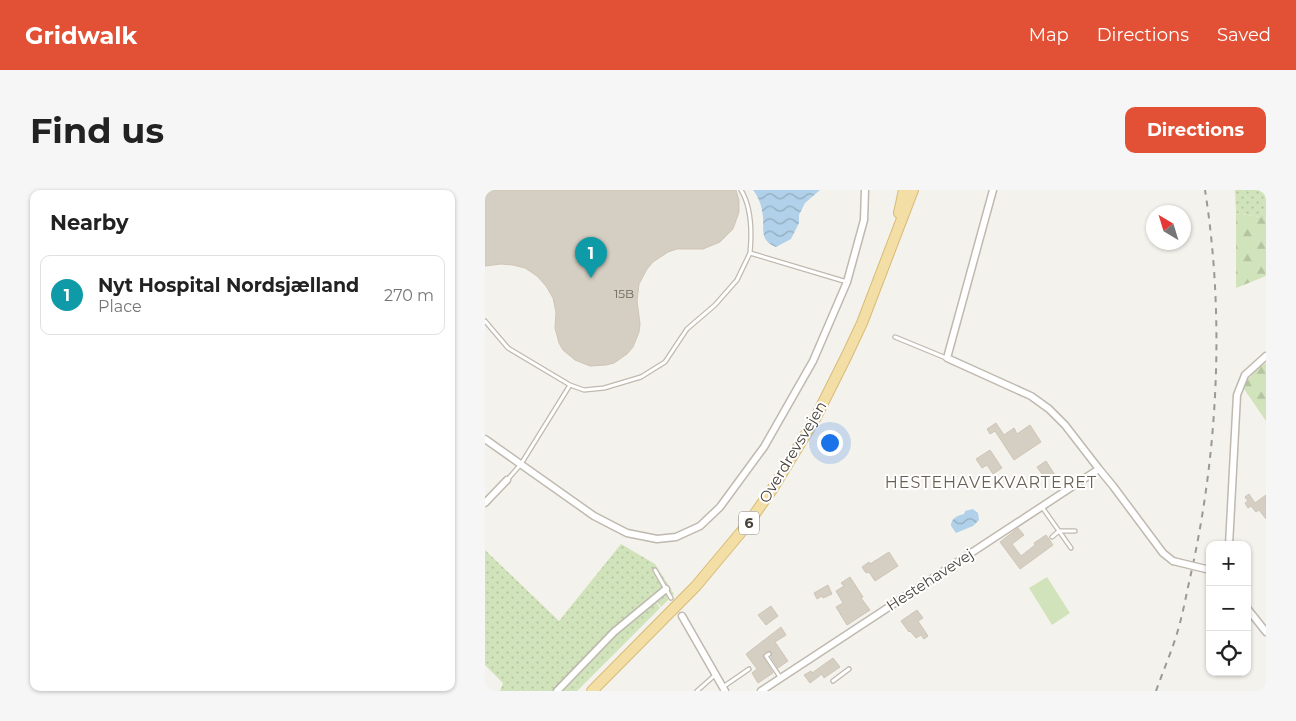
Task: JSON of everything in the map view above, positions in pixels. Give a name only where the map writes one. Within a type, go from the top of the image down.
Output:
[{"type":"main road","name":"Overdrevsvejen","points":[[889,250],[904,190]]},
{"type":"main road","name":"Overdrevsvejen","points":[[592,691],[696,586],[747,525],[773,488],[815,419],[832,386],[862,322],[913,190]]},
{"type":"street","points":[[485,438],[594,516],[627,533],[657,539],[676,537],[700,526],[720,508],[764,447],[813,360],[847,282],[864,220],[865,190]]},
{"type":"street","points":[[993,190],[947,358],[1031,396],[1049,409],[1065,424],[1163,553],[1173,561],[1206,569]]},
{"type":"street","points":[[1229,541],[1237,395],[1245,375],[1266,356]]},
{"type":"street","name":"Hestehavevej","points":[[761,691],[1099,469]]},
{"type":"street","points":[[485,503],[507,480]]},
{"type":"street","points":[[557,691],[614,632],[660,592],[666,589]]},
{"type":"street","points":[[1251,613],[1266,632]]},
{"type":"street","points":[[682,616],[724,689]]},
{"type":"lane","points":[[485,321],[508,348],[570,385],[584,390],[605,388],[641,378],[665,362],[687,329],[715,305],[737,280],[750,253],[752,233],[748,208],[741,190]]},
{"type":"lane","points":[[750,253],[847,282]]},
{"type":"lane","points":[[895,337],[947,358]]},
{"type":"lane","points":[[507,480],[521,464],[570,385]]},
{"type":"lane","points":[[1042,506],[1071,548]]},
{"type":"lane","points":[[1051,537],[1059,531],[1075,530]]},
{"type":"lane","points":[[655,570],[671,598]]},
{"type":"lane","points":[[769,654],[766,656],[781,678]]},
{"type":"lane","points":[[724,689],[749,669]]},
{"type":"lane","points":[[833,681],[849,669]]},
{"type":"lane","points":[[697,691],[715,674]]},
{"type":"green space","points":[[1235,190],[1266,190],[1266,218],[1236,213]]},
{"type":"green space","points":[[1236,213],[1266,218],[1266,276],[1236,288]]},
{"type":"green space","points":[[1266,363],[1266,421],[1242,386],[1258,368]]},
{"type":"green space","points":[[621,544],[655,564],[674,594],[661,607],[647,588],[660,608],[577,691],[500,691],[503,683],[485,665],[485,550],[559,621]]},
{"type":"green space","points":[[1047,577],[1070,613],[1052,625],[1029,588]]},
{"type":"water","points":[[753,190],[820,190],[805,203],[799,215],[799,223],[791,239],[776,247],[765,238],[761,206]]},
{"type":"water","points":[[973,509],[978,513],[979,520],[973,526],[956,533],[951,526],[953,519],[964,514],[965,511]]},
{"type":"building","points":[[485,190],[736,190],[739,200],[739,212],[733,229],[720,242],[703,249],[677,249],[668,252],[653,262],[639,284],[637,301],[640,324],[633,347],[614,363],[590,366],[575,360],[563,350],[555,328],[556,312],[553,298],[537,276],[525,268],[513,265],[485,266]]},
{"type":"building","points":[[996,423],[1004,435],[1014,428],[1017,434],[1030,425],[1041,442],[1014,460],[995,431],[990,434],[987,429]]},
{"type":"building","points":[[990,450],[1002,468],[993,474],[987,465],[982,468],[976,459]]},
{"type":"building","points":[[1046,461],[1055,475],[1046,480],[1037,467]]},
{"type":"building","points":[[1249,494],[1255,503],[1266,495],[1266,519],[1259,510],[1256,512],[1251,506],[1248,508],[1245,503],[1248,501],[1245,497]]},
{"type":"building","points":[[1018,528],[1024,535],[1012,544],[1021,556],[1035,545],[1034,543],[1046,535],[1053,545],[1020,569],[1000,542]]},
{"type":"building","points":[[889,552],[898,566],[875,581],[869,572],[866,573],[862,567]]},
{"type":"building","points":[[850,577],[870,610],[847,625],[836,607],[843,603],[836,591],[844,586],[841,583]]},
{"type":"building","points":[[828,585],[832,594],[817,599],[814,593]]},
{"type":"building","points":[[771,606],[778,616],[766,625],[758,615]]},
{"type":"building","points":[[917,610],[923,618],[918,621],[928,636],[924,639],[921,635],[916,638],[901,621]]},
{"type":"building","points":[[781,627],[786,635],[775,642],[788,661],[778,668],[771,657],[772,652],[764,653],[763,657],[773,673],[758,683],[752,673],[757,669],[746,654]]},
{"type":"building","points":[[833,658],[840,667],[824,678],[822,674],[810,683],[804,675],[811,671],[812,673]]},
{"type":"railway","points":[[1156,691],[1180,624],[1200,531],[1212,434],[1215,385],[1215,287],[1205,190]]},
{"type":"place","name":"Nyt Hospital Nordsjælland","points":[[591,278]]},
{"type":"district","name":"HESTEHAVEKVARTERET","points":[[991,482]]}]
